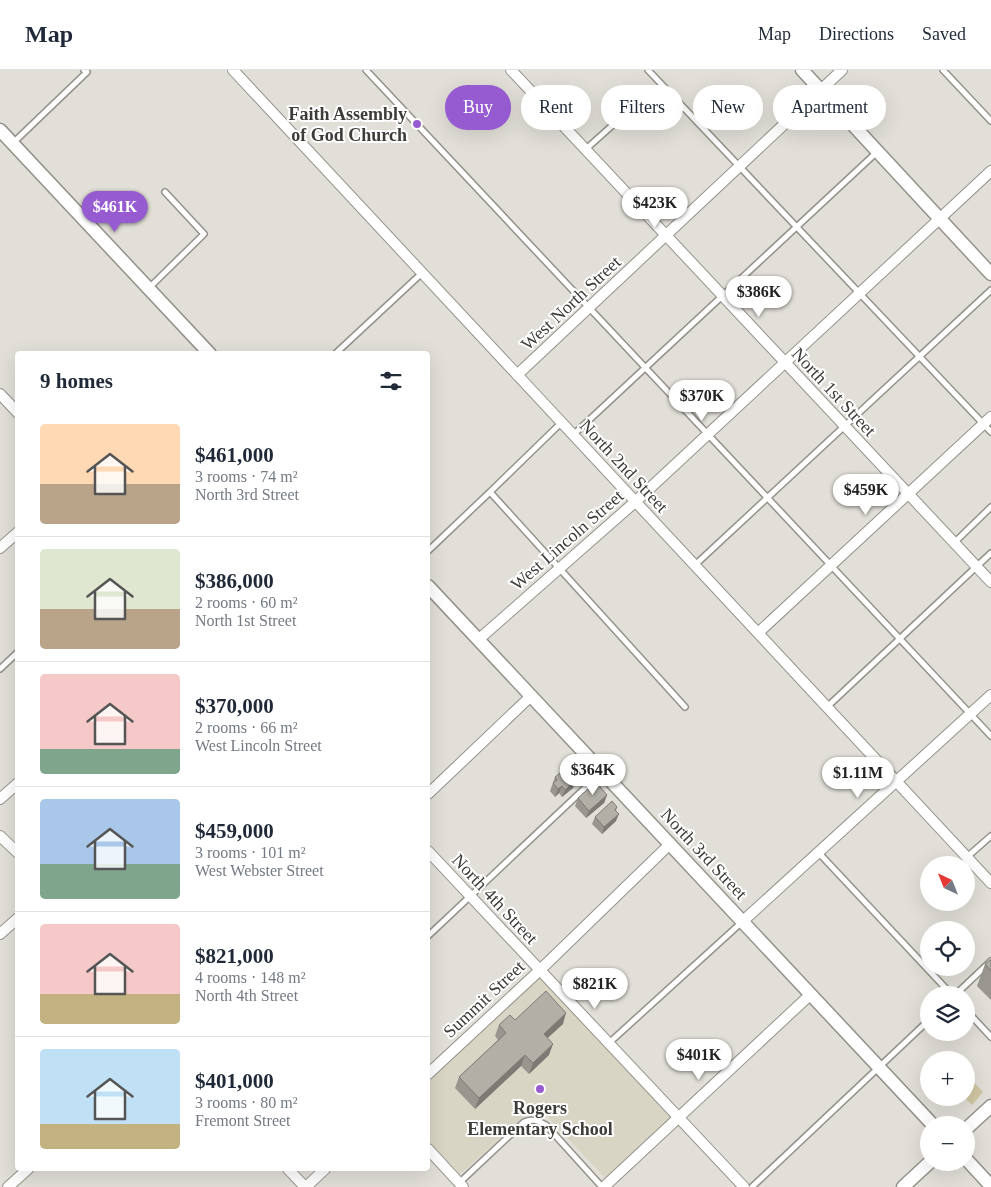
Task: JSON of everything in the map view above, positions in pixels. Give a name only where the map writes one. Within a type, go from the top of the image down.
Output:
[{"type":"street","name":"North 2nd Street","points":[[233,70],[966,856]]},
{"type":"street","name":"North 1st Street","points":[[511,70],[991,582]]},
{"type":"street","points":[[802,70],[816,85]]},
{"type":"street","name":"West North Street","points":[[826,85],[842,70]]},
{"type":"street","points":[[0,130],[206,351]]},
{"type":"street","name":"West North Street","points":[[517,375],[778,130]]},
{"type":"street","points":[[858,130],[991,274]]},
{"type":"street","name":"West Lincoln Street","points":[[478,640],[635,502],[991,171]]},
{"type":"street","points":[[0,394],[15,410]]},
{"type":"street","points":[[758,633],[987,421]]},
{"type":"street","points":[[0,548],[15,535]]},
{"type":"street","name":"North 3rd Street","points":[[430,588],[925,1116]]},
{"type":"street","points":[[743,921],[991,695]]},
{"type":"street","points":[[430,792],[532,696]]},
{"type":"street","points":[[0,799],[15,786]]},
{"type":"street","points":[[0,836],[15,850]]},
{"type":"street","name":"Summit Street","points":[[430,1072],[540,970],[670,844]]},
{"type":"street","name":"North 4th Street","points":[[430,854],[744,1187]]},
{"type":"street","name":"North 2nd Street","points":[[975,866],[991,883]]},
{"type":"street","points":[[0,934],[15,921]]},
{"type":"street","points":[[603,1187],[811,994]]},
{"type":"street","points":[[975,1121],[991,1106]]},
{"type":"street","points":[[430,1151],[461,1185]]},
{"type":"street","points":[[975,1169],[991,1186]]},
{"type":"street","points":[[8,1187],[26,1171]]},
{"type":"street","points":[[290,1171],[305,1187],[323,1171]]},
{"type":"street","points":[[903,1187],[920,1171]]},
{"type":"lane","points":[[12,143],[87,72],[84,70]]},
{"type":"lane","points":[[366,70],[991,736]]},
{"type":"lane","points":[[648,70],[662,85]]},
{"type":"lane","points":[[943,70],[991,121]]},
{"type":"lane","points":[[683,107],[920,356],[987,421],[991,432]]},
{"type":"lane","points":[[586,150],[607,130]]},
{"type":"lane","points":[[573,435],[878,152]]},
{"type":"lane","points":[[149,289],[204,234],[165,192]]},
{"type":"lane","points":[[338,351],[422,272]]},
{"type":"lane","points":[[695,566],[991,290]]},
{"type":"lane","points":[[430,549],[562,422]]},
{"type":"lane","points":[[490,492],[685,707]]},
{"type":"lane","points":[[954,543],[991,507]]},
{"type":"lane","points":[[826,707],[991,553]]},
{"type":"lane","points":[[0,669],[15,655]]},
{"type":"lane","points":[[430,934],[603,772]]},
{"type":"lane","points":[[968,856],[991,836]]},
{"type":"lane","points":[[818,852],[945,986]]},
{"type":"lane","points":[[609,1044],[743,921]]},
{"type":"lane","points":[[963,986],[991,961]]},
{"type":"lane","points":[[975,1020],[991,1037]]},
{"type":"lane","points":[[752,1187],[920,1029]]},
{"type":"lane","points":[[461,1185],[524,1122],[530,1119],[546,1125],[603,1187]]},
{"type":"shaded area","name":"Rogers Elementary School","points":[[540,970],[679,1117],[609,1182],[536,1105],[455,1179],[430,1151],[430,1072]]},
{"type":"shaded area","points":[[975,1084],[983,1092],[975,1101]]},
{"type":"building","points":[[572,764],[577,771],[572,776],[576,780],[565,790],[562,786],[558,789],[553,783],[557,780],[555,777]]},
{"type":"building","points":[[596,782],[607,795],[589,811],[578,798]]},
{"type":"building","points":[[612,801],[617,807],[615,810],[619,814],[604,827],[595,817]]},
{"type":"building","points":[[991,959],[991,971],[985,964]]},
{"type":"building","points":[[546,991],[566,1013],[544,1034],[553,1044],[533,1063],[525,1055],[479,1098],[459,1077],[506,1033],[499,1025],[510,1015],[515,1020]]},
{"type":"place","name":"Faith Assembly of God Church","points":[[417,124]]},
{"type":"place","name":"Rogers Elementary School","points":[[540,1089]]}]
